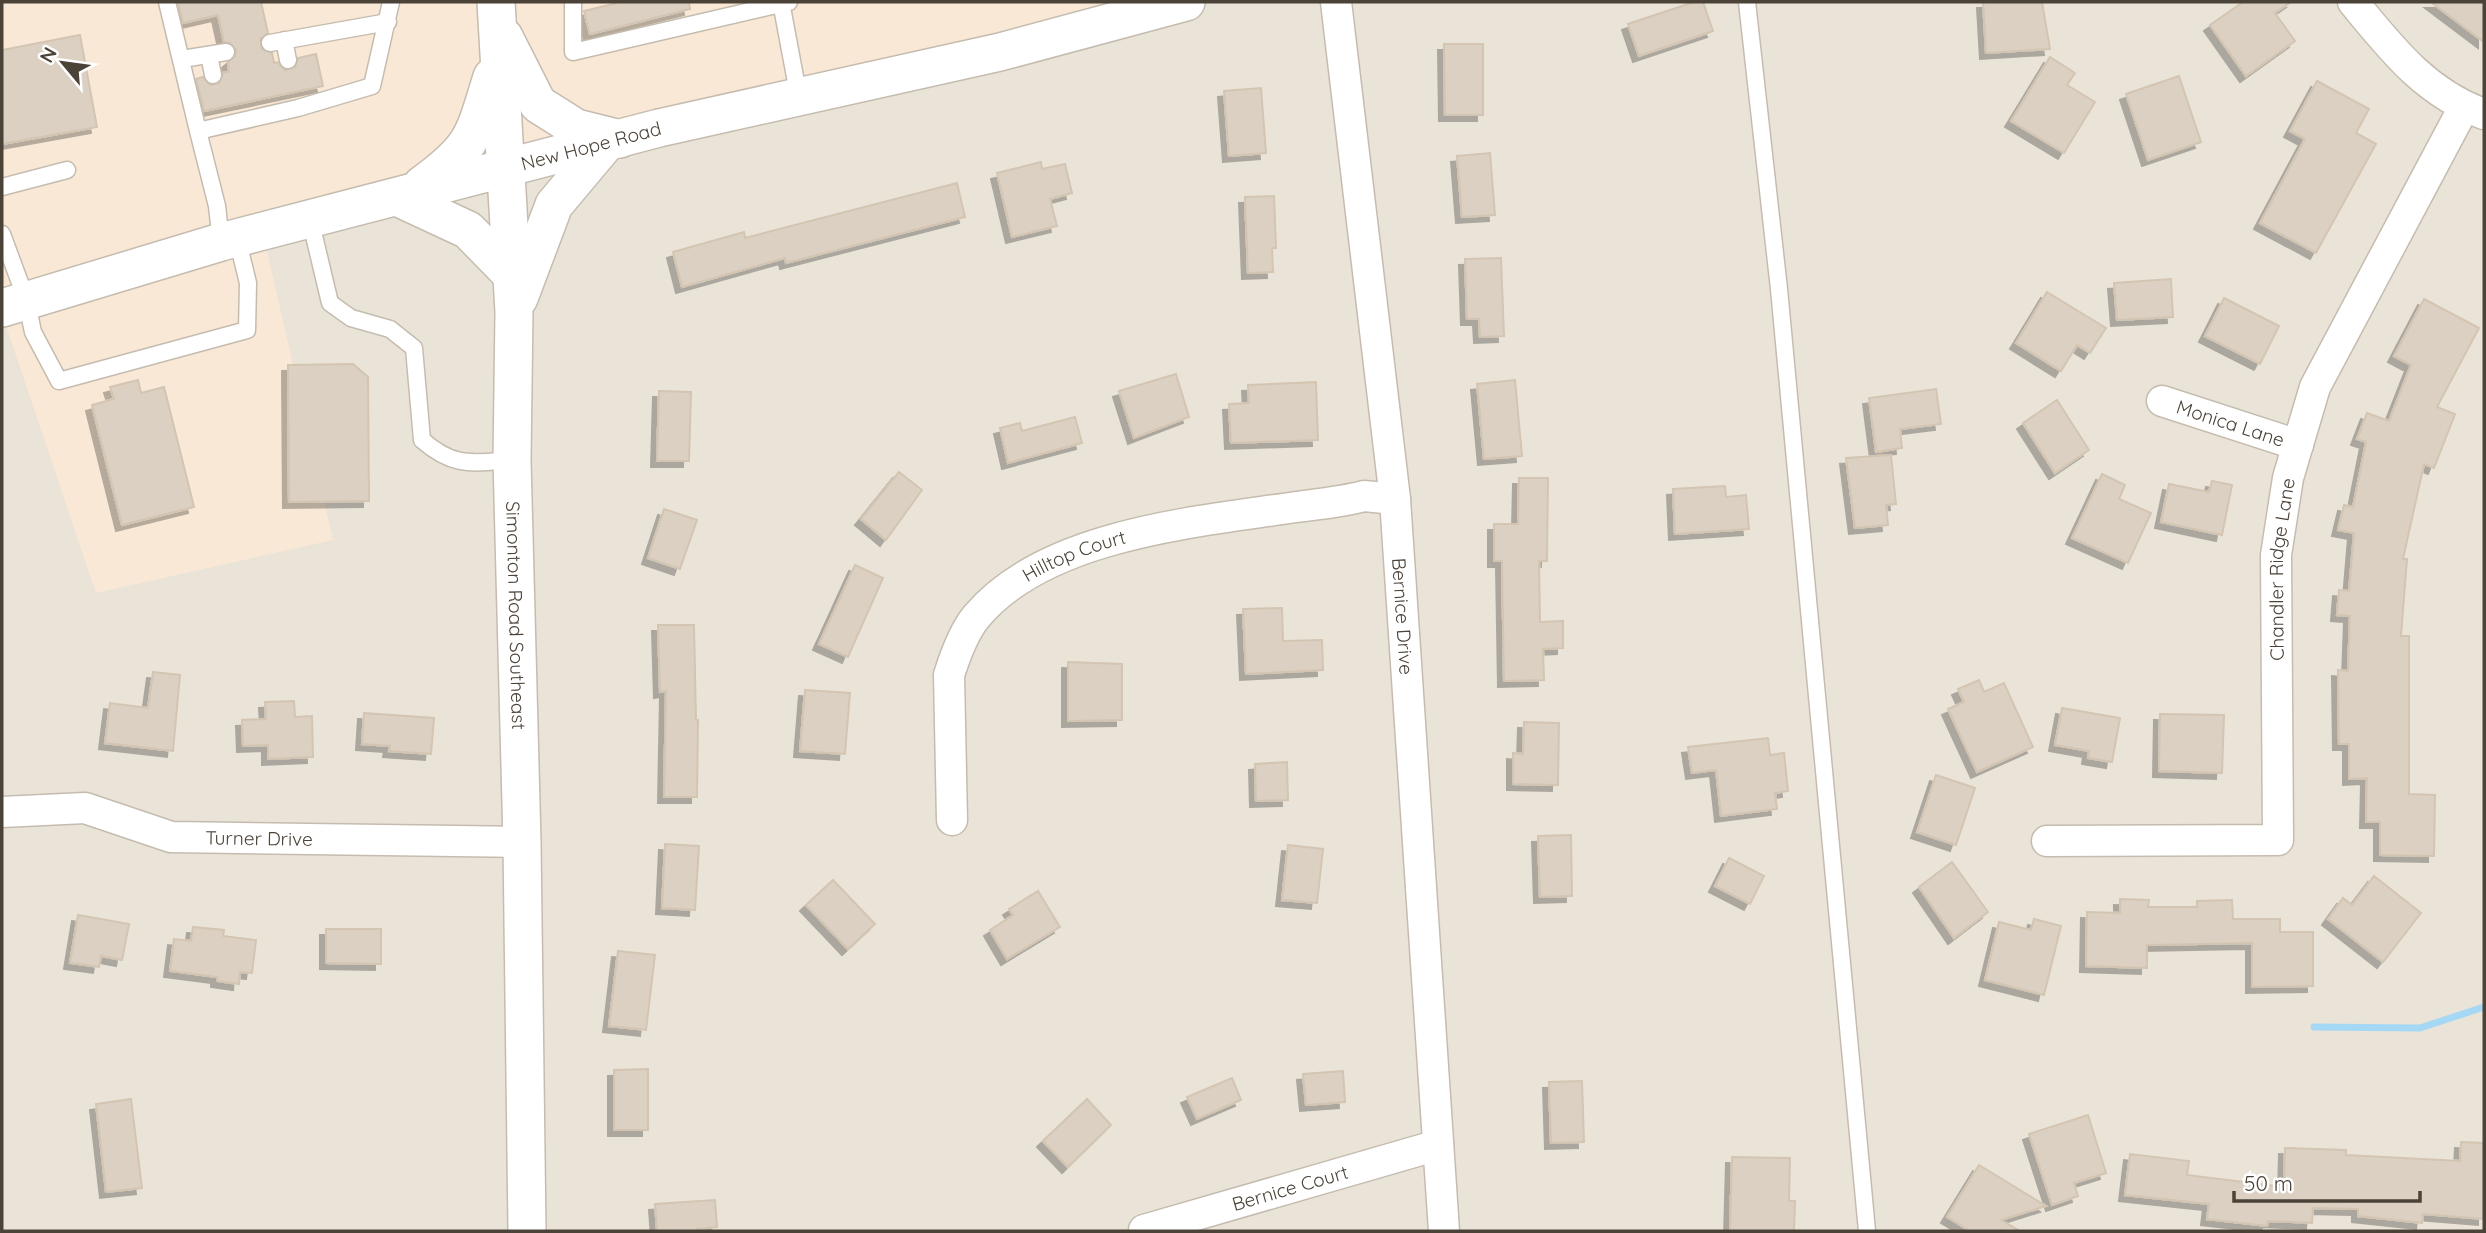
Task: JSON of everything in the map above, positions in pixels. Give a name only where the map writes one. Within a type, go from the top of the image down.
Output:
[{"type":"street","name":"New Hope Road","points":[[14,303],[229,240],[659,128],[1000,52],[1186,2]]},
{"type":"street","name":"Bernice Drive","points":[[1336,2],[1395,499],[1444,1231]]},
{"type":"street","points":[[2353,2],[2405,65],[2474,111]]},
{"type":"street","points":[[498,26],[538,104],[576,128],[614,141],[554,205],[514,312]]},
{"type":"street","points":[[498,26],[469,145],[454,162],[404,195],[468,230],[512,275]]},
{"type":"street","name":"Simonton Road Southeast","points":[[498,26],[514,312],[512,460],[522,842],[527,1231]]},
{"type":"street","name":"Chandler Ridge Lane","points":[[2046,841],[2278,840],[2276,555],[2288,478],[2315,387],[2474,111]]},
{"type":"street","name":"Monica Lane","points":[[2162,401],[2298,445]]},
{"type":"street","name":"Hilltop Court","points":[[952,820],[949,675],[975,618],[1025,575],[1066,556],[1130,534],[1364,496],[1395,499]]},
{"type":"street","name":"Turner Drive","points":[[2,812],[85,808],[171,837],[522,842]]},
{"type":"street","name":"Bernice Court","points":[[1144,1230],[1438,1145]]},
{"type":"lane","points":[[2,234],[14,303],[59,381],[175,352],[247,330],[248,283],[217,206],[167,2]]},
{"type":"lane","points":[[198,131],[259,117],[296,100],[372,86],[391,2]]},
{"type":"lane","points":[[573,2],[573,52],[739,7],[784,2],[799,98]]},
{"type":"lane","points":[[1747,2],[1781,303],[1867,1231]]},
{"type":"lane","points":[[288,60],[277,42],[388,22]]},
{"type":"lane","points":[[182,59],[226,52]]},
{"type":"lane","points":[[209,55],[214,75]]},
{"type":"lane","points":[[255,100],[259,117]]},
{"type":"lane","points":[[221,107],[225,125]]},
{"type":"lane","points":[[2,187],[67,170]]},
{"type":"lane","points":[[310,219],[330,303],[351,318],[390,328],[414,348],[422,440],[442,458],[471,463],[512,460]]},
{"type":"shaded area","points":[[2,2],[2484,2],[2484,1231],[2,1231]]},
{"type":"shaded area","points":[[2,2],[1213,2],[475,159],[262,229],[333,540],[96,593],[2,314]]},
{"type":"building","points":[[178,2],[261,2],[268,33],[260,39],[262,49],[272,53],[274,63],[278,62],[285,70],[295,67],[298,58],[316,54],[323,86],[204,111],[196,79],[203,77],[210,85],[219,83],[223,73],[229,72],[228,62],[235,56],[236,50],[230,43],[224,42],[218,15],[183,23]]},
{"type":"building","points":[[621,2],[689,2],[690,9],[590,34],[584,11]]},
{"type":"building","points":[[1694,2],[1703,2],[1713,31],[1639,56],[1628,24]]},
{"type":"building","points":[[1983,2],[2042,2],[2050,49],[1986,53]]},
{"type":"building","points":[[2243,2],[2291,2],[2275,13],[2295,41],[2246,76],[2210,25]]},
{"type":"building","points":[[2431,2],[2484,2],[2484,42]]},
{"type":"building","points":[[80,35],[97,127],[2,144],[2,50]]},
{"type":"building","points":[[1444,44],[1483,44],[1483,115],[1445,115]]},
{"type":"building","points":[[2050,57],[2075,73],[2067,85],[2095,102],[2064,153],[2011,121]]},
{"type":"building","points":[[2179,76],[2201,142],[2148,160],[2126,94]]},
{"type":"building","points":[[2317,81],[2369,109],[2356,133],[2376,144],[2316,253],[2260,223],[2305,139],[2290,131]]},
{"type":"building","points":[[1261,88],[1266,153],[1229,156],[1224,91]]},
{"type":"building","points":[[1490,153],[1495,215],[1462,217],[1457,156]]},
{"type":"building","points":[[1041,162],[1042,169],[1065,164],[1072,193],[1050,199],[1057,226],[1012,237],[997,173]]},
{"type":"building","points":[[957,183],[965,217],[786,263],[785,258],[682,287],[673,252],[744,232],[745,238]]},
{"type":"building","points":[[1274,196],[1276,248],[1272,248],[1273,272],[1248,273],[1245,197]]},
{"type":"building","points":[[1501,258],[1504,336],[1480,337],[1479,319],[1467,319],[1465,259]]},
{"type":"building","points":[[2171,279],[2173,317],[2117,320],[2114,283]]},
{"type":"building","points":[[2047,292],[2106,328],[2090,353],[2077,345],[2061,371],[2016,343]]},
{"type":"building","points":[[2224,298],[2279,326],[2260,364],[2205,336]]},
{"type":"building","points":[[2424,299],[2479,328],[2437,407],[2455,414],[2434,468],[2424,464],[2403,559],[2407,559],[2401,636],[2409,636],[2409,794],[2435,795],[2434,856],[2380,855],[2380,822],[2366,822],[2367,778],[2349,779],[2349,744],[2339,744],[2338,670],[2348,671],[2350,616],[2337,615],[2339,590],[2349,591],[2354,533],[2338,530],[2344,505],[2353,507],[2366,442],[2357,439],[2367,413],[2389,421],[2411,365],[2394,356]]},
{"type":"building","points":[[353,364],[368,377],[369,501],[289,502],[288,365]]},
{"type":"building","points":[[1176,374],[1189,417],[1134,438],[1119,391]]},
{"type":"building","points":[[138,380],[141,393],[164,387],[194,507],[122,525],[92,405],[114,399],[110,387]]},
{"type":"building","points":[[1515,380],[1522,456],[1484,459],[1477,384]]},
{"type":"building","points":[[1316,382],[1318,440],[1231,443],[1229,404],[1249,403],[1248,385]]},
{"type":"building","points":[[1936,389],[1941,424],[1900,429],[1902,448],[1876,452],[1869,398]]},
{"type":"building","points":[[659,391],[691,392],[689,461],[657,461]]},
{"type":"building","points":[[2057,400],[2089,450],[2055,473],[2023,423]]},
{"type":"building","points":[[1075,417],[1082,443],[1008,463],[1000,428],[1020,423],[1022,431]]},
{"type":"building","points":[[1891,455],[1896,504],[1886,505],[1888,525],[1855,528],[1846,458]]},
{"type":"building","points":[[899,472],[922,490],[886,540],[861,519]]},
{"type":"building","points":[[2102,474],[2125,485],[2119,499],[2151,513],[2128,563],[2072,538]]},
{"type":"building","points":[[1519,478],[1548,478],[1547,561],[1539,561],[1540,622],[1563,621],[1563,648],[1543,649],[1544,680],[1504,681],[1502,561],[1494,561],[1494,524],[1518,524]]},
{"type":"building","points":[[2212,481],[2232,485],[2222,535],[2161,522],[2169,484],[2209,492]]},
{"type":"building","points":[[1725,486],[1726,497],[1746,495],[1749,529],[1675,534],[1673,489]]},
{"type":"building","points":[[664,509],[697,520],[680,569],[648,558]]},
{"type":"building","points":[[855,565],[883,578],[848,657],[819,644]]},
{"type":"building","points":[[1282,608],[1283,641],[1322,640],[1323,670],[1246,674],[1243,609]]},
{"type":"building","points":[[658,625],[694,625],[698,720],[697,797],[664,797],[666,691],[660,692]]},
{"type":"building","points":[[1068,662],[1122,664],[1122,720],[1068,721]]},
{"type":"building","points":[[153,672],[180,675],[173,751],[105,743],[110,703],[148,708]]},
{"type":"building","points":[[1979,680],[1984,692],[2004,683],[2033,747],[1977,772],[1948,709],[1964,702],[1958,689]]},
{"type":"building","points":[[805,690],[850,693],[845,754],[800,751]]},
{"type":"building","points":[[294,701],[295,717],[312,716],[313,757],[268,759],[268,745],[243,746],[242,720],[266,719],[265,702]]},
{"type":"building","points":[[2062,708],[2120,718],[2112,762],[2088,758],[2089,751],[2055,745]]},
{"type":"building","points":[[364,713],[434,718],[431,754],[389,751],[390,746],[362,744]]},
{"type":"building","points":[[2160,714],[2224,715],[2222,773],[2159,771]]},
{"type":"building","points":[[1524,722],[1559,723],[1558,785],[1513,784],[1513,753],[1523,754]]},
{"type":"building","points":[[1768,738],[1770,755],[1784,753],[1788,791],[1775,793],[1777,809],[1721,816],[1716,770],[1692,773],[1688,747]]},
{"type":"building","points":[[1287,762],[1288,800],[1256,801],[1255,764]]},
{"type":"building","points":[[1936,775],[1975,788],[1956,845],[1917,832]]},
{"type":"building","points":[[1571,835],[1572,896],[1540,897],[1538,836]]},
{"type":"building","points":[[665,844],[699,846],[695,910],[662,908]]},
{"type":"building","points":[[1288,845],[1323,849],[1317,903],[1282,900]]},
{"type":"building","points":[[1729,858],[1764,876],[1750,904],[1715,886]]},
{"type":"building","points":[[1952,862],[1988,912],[1954,938],[1919,887]]},
{"type":"building","points":[[2374,876],[2421,913],[2383,962],[2328,919],[2343,898],[2352,905]]},
{"type":"building","points":[[833,880],[875,924],[848,949],[806,905]]},
{"type":"building","points":[[1038,891],[1060,927],[1007,959],[990,930],[1013,915],[1009,909]]},
{"type":"building","points":[[2120,899],[2149,900],[2148,907],[2197,907],[2197,901],[2232,900],[2233,919],[2280,919],[2280,932],[2313,932],[2313,986],[2252,987],[2252,943],[2147,945],[2147,968],[2086,966],[2087,912],[2120,913]]},
{"type":"building","points":[[78,915],[129,924],[122,960],[101,956],[99,967],[70,963]]},
{"type":"building","points":[[2034,919],[2061,926],[2044,995],[1985,980],[1999,922],[2031,930]]},
{"type":"building","points":[[193,927],[224,930],[223,936],[256,940],[252,973],[240,972],[239,984],[217,981],[217,977],[170,971],[174,939],[191,941]]},
{"type":"building","points":[[326,929],[381,929],[381,964],[326,963]]},
{"type":"building","points":[[618,951],[655,955],[646,1030],[609,1026]]},
{"type":"building","points":[[648,1069],[648,1130],[614,1130],[614,1070]]},
{"type":"building","points":[[1343,1071],[1345,1102],[1306,1105],[1303,1074]]},
{"type":"building","points":[[1232,1078],[1241,1100],[1197,1119],[1187,1097]]},
{"type":"building","points":[[1582,1081],[1584,1142],[1551,1143],[1549,1082]]},
{"type":"building","points":[[131,1099],[142,1188],[106,1192],[96,1104]]},
{"type":"building","points":[[1087,1099],[1111,1125],[1068,1167],[1043,1141]]},
{"type":"building","points":[[2088,1115],[2106,1173],[2074,1183],[2078,1196],[2052,1205],[2029,1134]]},
{"type":"building","points":[[2461,1142],[2484,1143],[2484,1219],[2423,1214],[2422,1223],[2358,1216],[2358,1209],[2313,1208],[2312,1223],[2268,1221],[2267,1226],[2207,1219],[2209,1204],[2125,1195],[2130,1154],[2189,1161],[2187,1175],[2284,1187],[2285,1148],[2346,1150],[2346,1155],[2460,1161]]},
{"type":"building","points":[[1732,1157],[1790,1158],[1789,1201],[1795,1201],[1794,1231],[1730,1231]]},
{"type":"building","points":[[1979,1165],[2046,1206],[2001,1220],[2020,1231],[1970,1231],[1947,1217]]},
{"type":"building","points":[[715,1200],[717,1227],[697,1231],[657,1231],[655,1204]]},
{"type":"waterway","points":[[2314,1027],[2420,1028],[2484,1007]]}]
